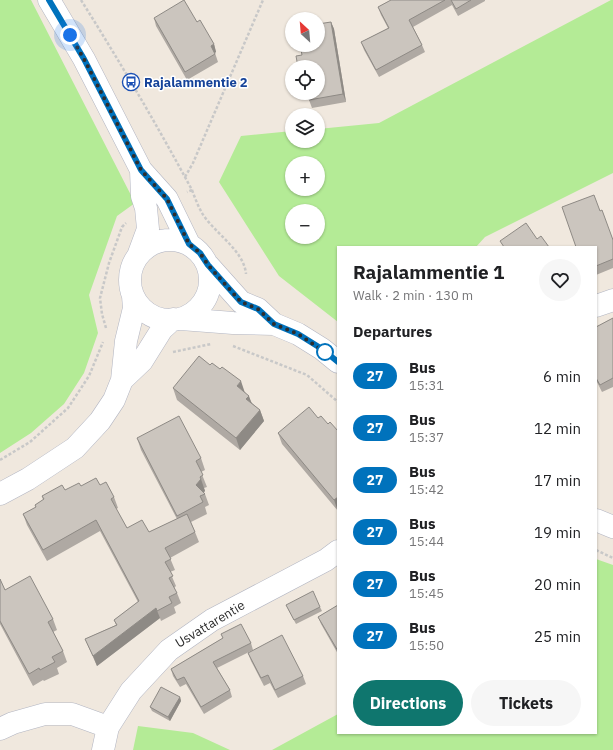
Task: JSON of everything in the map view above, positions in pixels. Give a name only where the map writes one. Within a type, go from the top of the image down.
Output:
[{"type":"street","points":[[49,0],[84,59],[141,170],[167,199],[189,244]]},
{"type":"street","points":[[0,494],[28,479],[75,448],[100,421],[114,400],[122,380],[126,341],[134,308],[130,281],[132,268],[148,229],[146,208],[142,196],[141,170]]},
{"type":"street","points":[[138,256],[150,246],[163,240],[178,240],[189,244],[200,253],[208,265],[241,302],[258,309],[274,324],[298,334],[322,349],[337,361]]},
{"type":"street","points":[[122,380],[142,361],[162,329],[177,319],[193,313],[202,304],[208,293],[210,282],[208,265]]},
{"type":"street","points":[[133,296],[141,307],[149,314],[165,320],[177,319],[274,324]]},
{"type":"street","points":[[597,306],[613,300]]},
{"type":"street","points":[[597,520],[613,527]]},
{"type":"street","name":"Usvattarentie","points":[[103,750],[108,727],[131,691],[169,650],[212,620],[326,560],[337,552]]},
{"type":"street","points":[[0,729],[13,723],[45,714],[72,714],[108,727]]},
{"type":"path","points":[[185,177],[194,163],[263,0]]},
{"type":"path","points":[[0,460],[30,442],[68,408],[89,376],[105,338]]},
{"type":"path","points":[[597,550],[613,558]]},
{"type":"green space","points":[[0,0],[31,0],[135,203],[117,216],[89,295],[98,333],[84,373],[64,404],[31,433],[0,453]]},
{"type":"green space","points":[[613,0],[613,173],[485,237],[477,246],[337,246],[337,321],[279,276],[219,182],[241,136],[285,132],[285,148],[325,148],[325,128],[379,123]]},
{"type":"green space","points":[[597,559],[613,565],[613,750],[272,750],[337,715],[337,734],[597,734]]},
{"type":"green space","points":[[138,726],[193,733],[230,750],[133,750]]},
{"type":"building","points":[[184,0],[197,22],[200,20],[214,44],[211,46],[215,54],[185,72],[154,18]]},
{"type":"building","points":[[391,0],[445,0],[409,20],[422,45],[376,70],[361,42],[389,28],[378,7]]},
{"type":"building","points":[[451,0],[471,0],[456,9]]},
{"type":"building","points":[[331,22],[343,94],[325,97],[325,60],[297,60],[296,56],[302,55],[301,52],[325,52],[325,23]]},
{"type":"building","points":[[594,195],[600,211],[602,210],[613,240],[613,259],[597,266],[597,246],[576,246],[562,207]]},
{"type":"building","points":[[526,223],[537,239],[541,236],[548,246],[503,246],[500,241]]},
{"type":"building","points":[[613,318],[613,378],[600,385],[597,380],[597,326]]},
{"type":"building","points":[[199,356],[210,365],[212,363],[220,369],[222,367],[241,381],[237,386],[249,396],[246,399],[260,410],[236,438],[173,388]]},
{"type":"building","points":[[309,407],[318,418],[321,416],[328,424],[330,422],[337,430],[337,498],[334,500],[278,433]]},
{"type":"building","points":[[179,416],[201,458],[196,461],[203,475],[200,477],[201,479],[196,485],[205,494],[200,496],[203,502],[177,516],[137,438]]},
{"type":"building","points":[[96,478],[100,485],[106,482],[114,497],[111,499],[127,528],[142,520],[149,532],[187,514],[195,532],[165,548],[171,559],[165,562],[173,576],[169,578],[177,593],[169,597],[172,603],[157,611],[156,608],[93,656],[85,639],[117,625],[114,620],[139,601],[96,520],[43,550],[23,514],[36,507],[35,505],[44,499],[42,496],[62,485],[65,490],[79,483],[81,486]]},
{"type":"building","points":[[30,576],[53,619],[48,622],[63,651],[52,657],[55,662],[40,670],[39,668],[29,674],[0,621],[0,579],[5,590]]},
{"type":"building","points":[[313,591],[320,607],[294,620],[286,605]]},
{"type":"building","points":[[337,606],[337,649],[318,617]]},
{"type":"building","points":[[241,624],[251,643],[213,662],[230,690],[201,707],[184,677],[177,680],[171,669],[223,638],[221,634]]},
{"type":"building","points":[[282,635],[303,676],[275,690],[268,675],[261,678],[248,653]]},
{"type":"building","points":[[161,687],[180,697],[168,717],[150,707]]},
{"type":"bus line","name":"27","points":[[49,0],[84,59],[141,170],[167,199],[189,244],[200,253],[208,265],[241,302],[258,309],[274,324],[298,334],[322,349],[337,361]]},
{"type":"place","name":"Rajalammentie 2","points":[[131,82]]},
{"type":"route","points":[[70,35],[84,59],[141,170],[167,199],[189,244],[200,253],[208,265],[241,302],[258,309],[274,324],[298,334],[325,352]]}]
